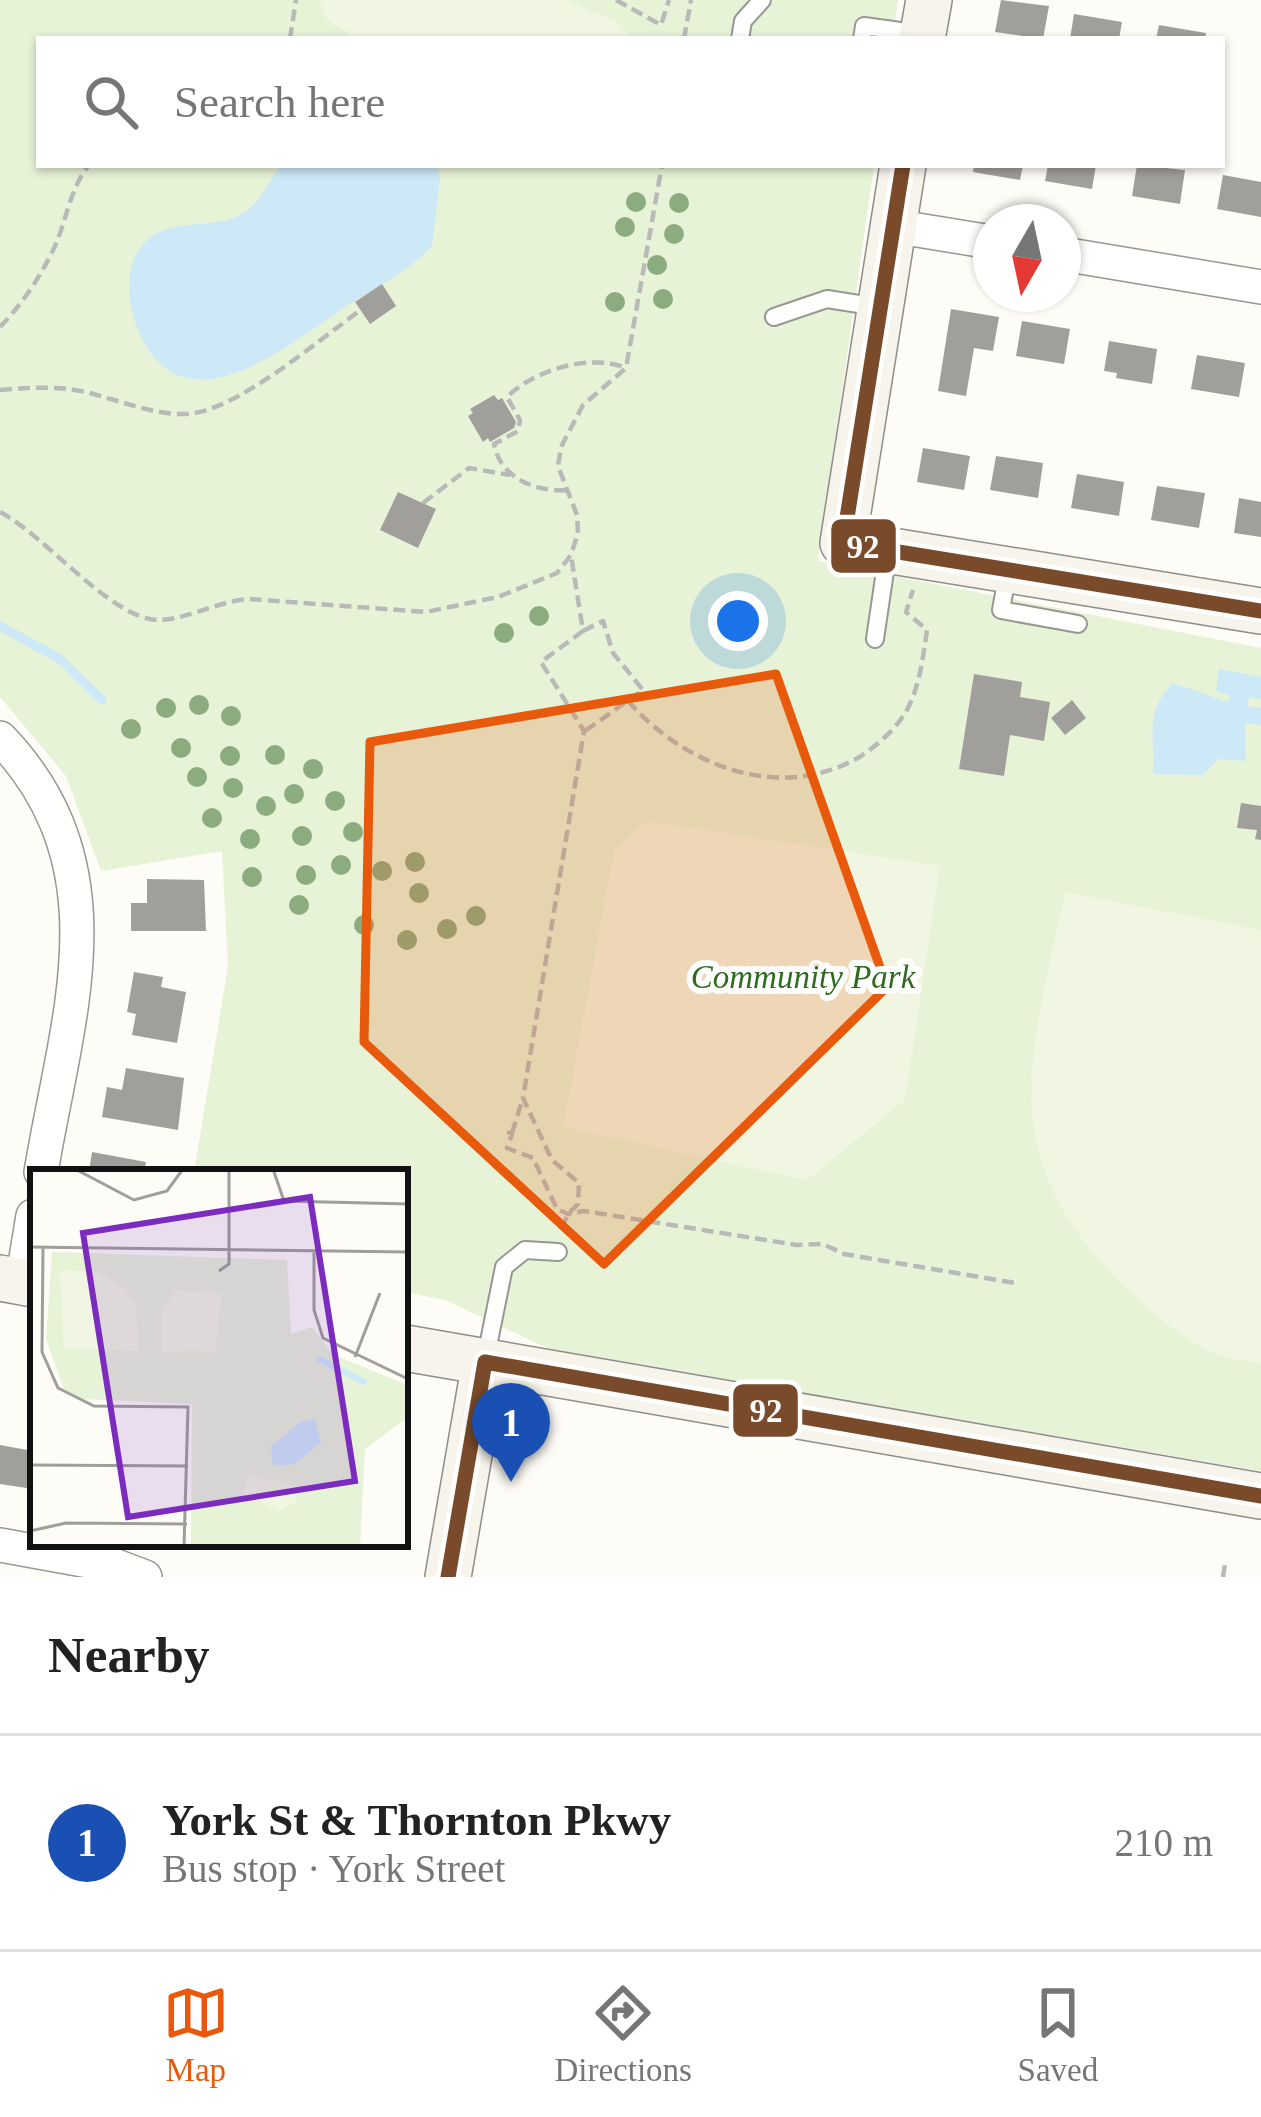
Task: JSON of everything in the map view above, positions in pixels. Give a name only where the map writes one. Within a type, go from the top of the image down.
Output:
[{"type":"street","points":[[903,168],[843,542],[1261,611]]},
{"type":"street","points":[[893,226],[973,239]]},
{"type":"street","points":[[1081,257],[1261,286]]},
{"type":"street","points":[[0,738],[28,767],[49,800],[73,869],[79,914],[76,959],[41,1169]]},
{"type":"street","points":[[18,1281],[30,1229]]},
{"type":"street","points":[[408,1349],[1261,1496]]},
{"type":"street","points":[[448,1577],[485,1362]]},
{"type":"street","points":[[0,1545],[116,1566],[145,1577]]},
{"type":"lane","points":[[740,36],[743,21],[762,0]]},
{"type":"lane","points":[[862,36],[864,26],[925,24]]},
{"type":"lane","points":[[774,317],[827,299],[880,308]]},
{"type":"lane","points":[[875,639],[888,550]]},
{"type":"lane","points":[[1008,570],[1001,610],[1078,624]]},
{"type":"lane","points":[[485,1362],[504,1267],[525,1250],[559,1243]]},
{"type":"path","points":[[290,36],[296,0]]},
{"type":"path","points":[[616,0],[661,25],[669,0]]},
{"type":"path","points":[[685,36],[691,0]]},
{"type":"path","points":[[0,327],[33,287],[86,168]]},
{"type":"path","points":[[583,631],[571,555],[577,515],[558,466],[569,426],[584,405],[626,368],[661,168]]},
{"type":"path","points":[[0,390],[59,388],[160,411],[209,410],[250,388],[361,310]]},
{"type":"path","points":[[510,475],[494,452],[494,444],[518,431],[520,420],[507,397],[510,392],[533,379],[592,362],[626,368]]},
{"type":"path","points":[[423,503],[469,468],[510,475],[544,490],[566,490]]},
{"type":"path","points":[[0,512],[36,535],[120,608],[148,620],[166,620],[223,601],[249,598],[426,612],[498,597],[557,573],[571,555]]},
{"type":"path","points":[[628,700],[668,739],[711,764],[782,778],[829,771],[868,751],[904,715],[915,693],[927,629],[906,612],[908,596],[926,586]]},
{"type":"path","points":[[584,731],[643,690],[614,653],[604,621],[541,662],[584,731],[523,1098],[507,1148],[533,1158],[557,1209],[568,1214],[584,1211],[797,1245],[824,1244],[844,1254],[1015,1283]]},
{"type":"path","points":[[523,1098],[552,1160],[579,1183],[578,1204],[568,1214],[559,1243]]},
{"type":"path","points":[[1223,1577],[1225,1564]]},
{"type":"highlighted area","points":[[776,674],[887,987],[604,1264],[364,1042],[370,742]]},
{"type":"green space","name":"Community Park","points":[[0,0],[898,0],[893,36],[36,36],[36,168],[874,168],[818,561],[1261,648],[1261,1471],[556,1352],[445,1300],[408,1293],[408,1169],[194,1169],[228,967],[222,851],[101,871],[66,776],[0,697]]},
{"type":"green space","points":[[319,0],[566,0],[616,22],[628,36],[353,36],[327,20]]},
{"type":"green space","points":[[647,821],[940,866],[905,1100],[807,1180],[563,1127],[614,851]]},
{"type":"green space","points":[[1065,892],[1261,930],[1261,1363],[1216,1354],[1153,1313],[1080,1236],[1052,1190],[1037,1145],[1034,1052]]},
{"type":"water","points":[[280,168],[438,168],[440,178],[432,246],[401,272],[263,361],[234,374],[205,379],[179,375],[155,359],[137,327],[129,287],[135,257],[162,231],[230,219],[259,198]]},
{"type":"water","points":[[1219,669],[1261,677],[1261,699],[1249,698],[1248,706],[1261,708],[1261,725],[1245,723],[1246,761],[1218,759],[1203,775],[1153,774],[1154,714],[1164,694],[1173,683],[1228,702],[1229,695],[1216,691]]},
{"type":"building","points":[[1001,0],[1049,6],[1044,36],[995,32]]},
{"type":"building","points":[[1074,14],[1122,22],[1120,36],[1070,36]]},
{"type":"building","points":[[1159,25],[1206,33],[1206,36],[1157,36]]},
{"type":"building","points":[[974,168],[1022,168],[1020,180],[973,172]]},
{"type":"building","points":[[1047,168],[1096,168],[1092,189],[1045,181]]},
{"type":"building","points":[[1137,168],[1185,170],[1180,204],[1132,196]]},
{"type":"building","points":[[1223,175],[1261,182],[1261,217],[1217,209]]},
{"type":"building","points":[[382,284],[396,306],[370,324],[355,302]]},
{"type":"building","points":[[951,309],[999,317],[993,351],[974,348],[966,396],[938,391]]},
{"type":"building","points":[[1022,321],[1070,329],[1064,364],[1016,356]]},
{"type":"building","points":[[1109,341],[1157,349],[1152,384],[1116,378],[1117,373],[1104,371]]},
{"type":"building","points":[[1197,355],[1245,363],[1239,397],[1191,389]]},
{"type":"building","points":[[494,395],[502,398],[516,422],[514,428],[483,442],[468,416],[473,413],[470,409]]},
{"type":"building","points":[[923,448],[970,456],[964,490],[917,482]]},
{"type":"building","points":[[996,456],[1043,463],[1038,498],[990,490]]},
{"type":"building","points":[[1077,474],[1124,482],[1119,516],[1071,508]]},
{"type":"building","points":[[1157,486],[1205,493],[1199,528],[1151,520]]},
{"type":"building","points":[[398,492],[436,509],[418,548],[380,530]]},
{"type":"building","points":[[1239,498],[1261,502],[1261,537],[1234,533]]},
{"type":"building","points":[[974,674],[1022,682],[1020,697],[1050,702],[1044,741],[1010,735],[1004,776],[959,769]]},
{"type":"building","points":[[1072,700],[1086,718],[1065,735],[1051,718]]},
{"type":"building","points":[[1241,803],[1261,806],[1261,840],[1255,839],[1257,830],[1237,828]]},
{"type":"building","points":[[147,879],[204,880],[206,931],[131,931],[131,903],[147,903]]},
{"type":"building","points":[[134,972],[163,977],[161,987],[186,992],[177,1043],[132,1035],[136,1014],[127,1012]]},
{"type":"building","points":[[126,1068],[184,1078],[178,1130],[102,1117],[107,1087],[122,1090]]},
{"type":"building","points":[[92,1152],[146,1162],[145,1169],[89,1169]]},
{"type":"building","points":[[0,1445],[30,1450],[30,1489],[0,1484]]},
{"type":"waterway","points":[[0,626],[60,659],[102,700]]},
{"type":"transit line","name":"92","points":[[903,168],[843,543],[1261,611]]},
{"type":"transit line","name":"92","points":[[448,1577],[485,1362],[1261,1496]]},
{"type":"place","name":"York St & Thornton Pkwy","points":[[511,1482]]}]
